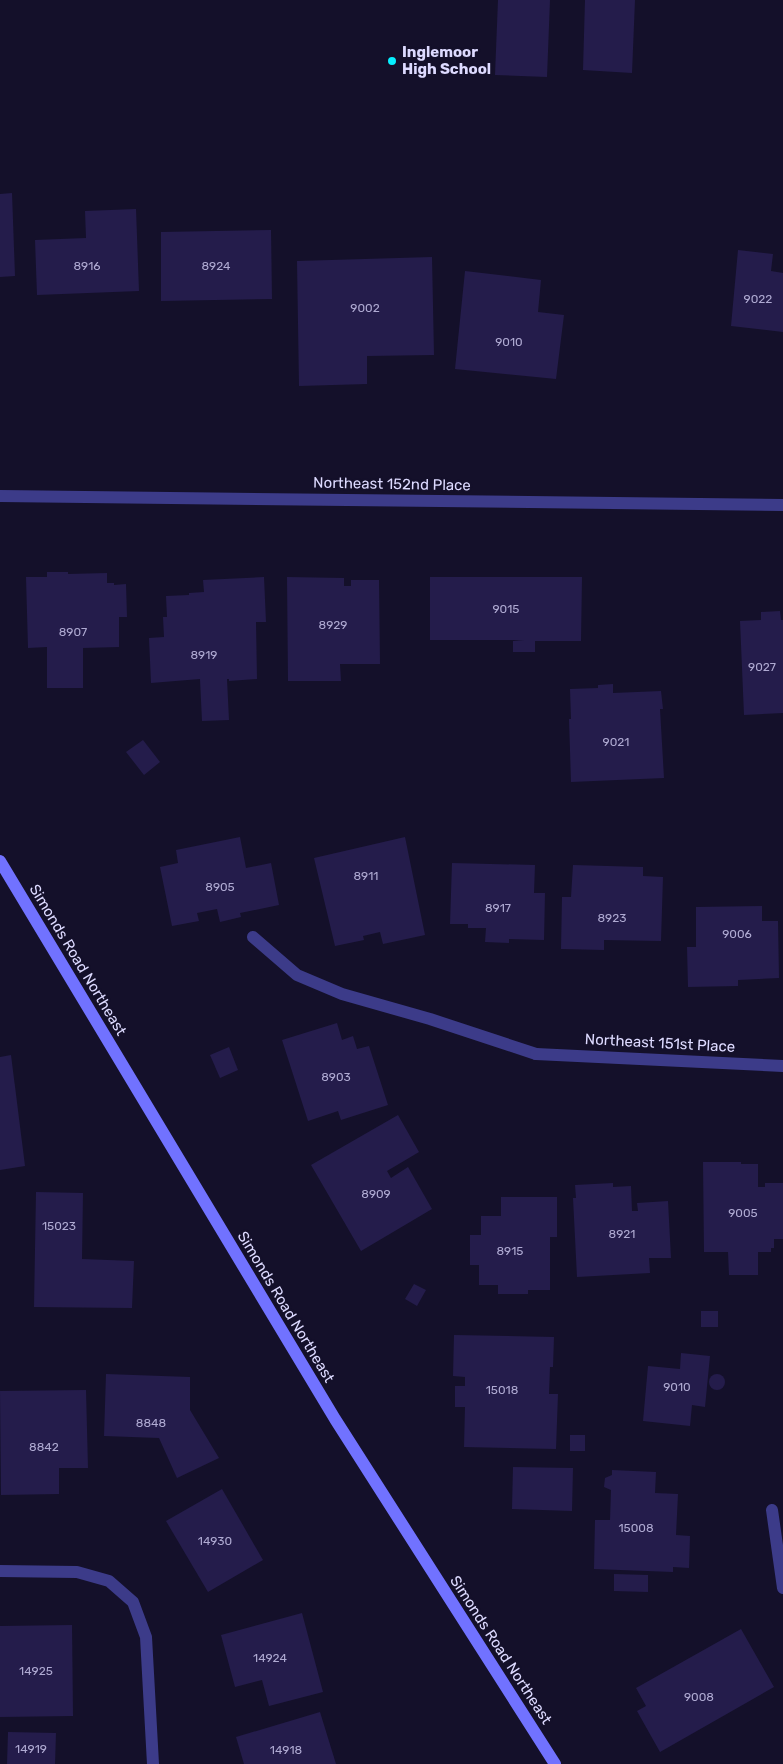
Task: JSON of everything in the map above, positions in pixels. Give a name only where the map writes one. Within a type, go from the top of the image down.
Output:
[{"type":"main road","name":"Simonds Road Northeast","points":[[0,861],[335,1419],[555,1764]]},
{"type":"street","name":"Northeast 152nd Place","points":[[0,496],[783,504]]},
{"type":"street","name":"Northeast 151st Place","points":[[252,937],[298,975],[342,994],[430,1019],[536,1054],[783,1066]]},
{"type":"street","points":[[772,1510],[783,1588]]},
{"type":"street","points":[[0,1571],[78,1572],[109,1581],[133,1602],[146,1637],[153,1764]]},
{"type":"building","points":[[498,0],[550,0],[547,77],[495,75]]},
{"type":"building","points":[[585,0],[635,0],[632,73],[583,70]]},
{"type":"building","points":[[12,193],[15,276],[0,277],[0,194]]},
{"type":"building","points":[[136,209],[139,291],[37,295],[35,240],[86,238],[85,211]]},
{"type":"building","points":[[271,230],[272,299],[161,301],[161,232]]},
{"type":"building","points":[[738,250],[773,254],[771,271],[783,273],[783,332],[731,326]]},
{"type":"building","points":[[432,257],[434,355],[367,356],[367,384],[299,386],[297,261]]},
{"type":"building","points":[[465,271],[541,280],[538,312],[564,315],[556,379],[455,369]]},
{"type":"building","points":[[47,572],[68,572],[68,574],[107,573],[107,583],[114,583],[114,585],[126,584],[127,617],[119,617],[119,647],[83,648],[83,688],[47,688],[47,647],[28,648],[26,577],[47,577]]},
{"type":"building","points":[[264,577],[266,622],[256,622],[257,679],[229,681],[227,679],[229,720],[202,721],[200,679],[151,683],[149,638],[164,637],[163,617],[167,617],[166,596],[204,592],[203,580]]},
{"type":"building","points":[[287,577],[344,578],[344,586],[351,586],[351,580],[379,580],[380,664],[340,664],[341,681],[288,681]]},
{"type":"building","points":[[430,577],[582,577],[581,641],[535,641],[535,652],[513,652],[513,641],[524,640],[430,640]]},
{"type":"building","points":[[780,611],[781,620],[783,620],[783,713],[744,715],[740,621],[761,620],[761,612]]},
{"type":"building","points":[[613,684],[613,693],[661,691],[663,709],[660,709],[664,778],[571,782],[570,689],[598,688],[598,685]]},
{"type":"building","points":[[143,740],[160,762],[144,775],[126,752]]},
{"type":"building","points":[[240,837],[246,868],[271,863],[279,905],[240,913],[241,917],[220,922],[217,909],[197,913],[199,921],[172,926],[160,867],[178,863],[176,850]]},
{"type":"building","points":[[405,837],[425,935],[383,944],[380,932],[363,936],[364,940],[335,946],[314,858]]},
{"type":"building","points":[[452,863],[535,865],[534,893],[545,893],[544,940],[509,939],[509,943],[485,942],[486,928],[468,928],[468,924],[450,924]]},
{"type":"building","points":[[573,865],[643,867],[643,876],[663,877],[661,941],[604,940],[604,950],[561,949],[562,897],[571,897]]},
{"type":"building","points":[[762,906],[762,921],[778,921],[779,978],[738,980],[738,986],[688,987],[687,947],[696,947],[696,907]]},
{"type":"building","points":[[337,1023],[342,1040],[353,1036],[357,1049],[369,1046],[388,1105],[341,1120],[338,1111],[308,1121],[282,1040]]},
{"type":"building","points":[[229,1047],[238,1070],[220,1078],[210,1055]]},
{"type":"building","points":[[11,1055],[25,1166],[0,1170],[0,1057]]},
{"type":"building","points":[[398,1115],[419,1152],[387,1171],[391,1178],[408,1167],[432,1209],[361,1251],[311,1165]]},
{"type":"building","points":[[703,1162],[758,1164],[758,1187],[765,1187],[765,1183],[783,1183],[783,1239],[774,1239],[774,1248],[771,1248],[771,1252],[758,1252],[758,1275],[729,1275],[728,1252],[704,1252]]},
{"type":"building","points":[[613,1183],[613,1187],[631,1186],[632,1211],[638,1211],[637,1203],[668,1201],[671,1258],[649,1258],[650,1273],[577,1277],[573,1198],[576,1198],[575,1185]]},
{"type":"building","points":[[36,1192],[83,1193],[82,1259],[134,1261],[132,1308],[34,1307]]},
{"type":"building","points":[[501,1197],[557,1197],[557,1237],[550,1237],[550,1290],[528,1290],[528,1294],[498,1294],[498,1285],[479,1285],[479,1265],[470,1265],[470,1235],[481,1235],[481,1216],[501,1216]]},
{"type":"building","points":[[414,1284],[426,1290],[417,1306],[405,1299]]},
{"type":"building","points":[[701,1311],[718,1311],[718,1327],[701,1327]]},
{"type":"building","points":[[454,1335],[554,1337],[553,1367],[550,1367],[549,1394],[558,1394],[556,1449],[464,1447],[465,1407],[455,1407],[455,1386],[465,1386],[465,1377],[453,1376]]},
{"type":"building","points":[[681,1353],[710,1356],[705,1407],[692,1405],[690,1426],[643,1421],[648,1366],[680,1369]]},
{"type":"building","points":[[106,1374],[190,1377],[190,1410],[219,1458],[177,1478],[159,1438],[104,1436]]},
{"type":"building","points":[[714,1374],[720,1374],[725,1379],[723,1388],[714,1390],[709,1385],[709,1379]]},
{"type":"building","points":[[86,1390],[88,1468],[59,1468],[59,1494],[1,1495],[0,1391]]},
{"type":"building","points":[[570,1435],[585,1435],[585,1451],[570,1451]]},
{"type":"building","points":[[513,1467],[573,1468],[572,1511],[512,1509]]},
{"type":"building","points":[[612,1470],[656,1472],[655,1493],[678,1494],[676,1535],[690,1536],[689,1568],[673,1567],[673,1572],[594,1569],[595,1520],[610,1520],[611,1490],[604,1487],[605,1478],[612,1475]]},
{"type":"building","points":[[222,1489],[263,1560],[208,1592],[166,1521]]},
{"type":"building","points":[[614,1574],[648,1575],[648,1592],[614,1591]]},
{"type":"building","points":[[302,1613],[323,1692],[269,1706],[262,1680],[235,1687],[221,1635]]},
{"type":"building","points":[[72,1625],[73,1716],[0,1717],[0,1626]]},
{"type":"building","points":[[741,1629],[774,1687],[660,1752],[637,1711],[646,1706],[636,1688]]},
{"type":"building","points":[[320,1712],[336,1764],[244,1764],[236,1737]]},
{"type":"building","points":[[8,1732],[56,1733],[55,1764],[7,1764]]},
{"type":"place","name":"Inglemoor High School","points":[[392,61]]}]
